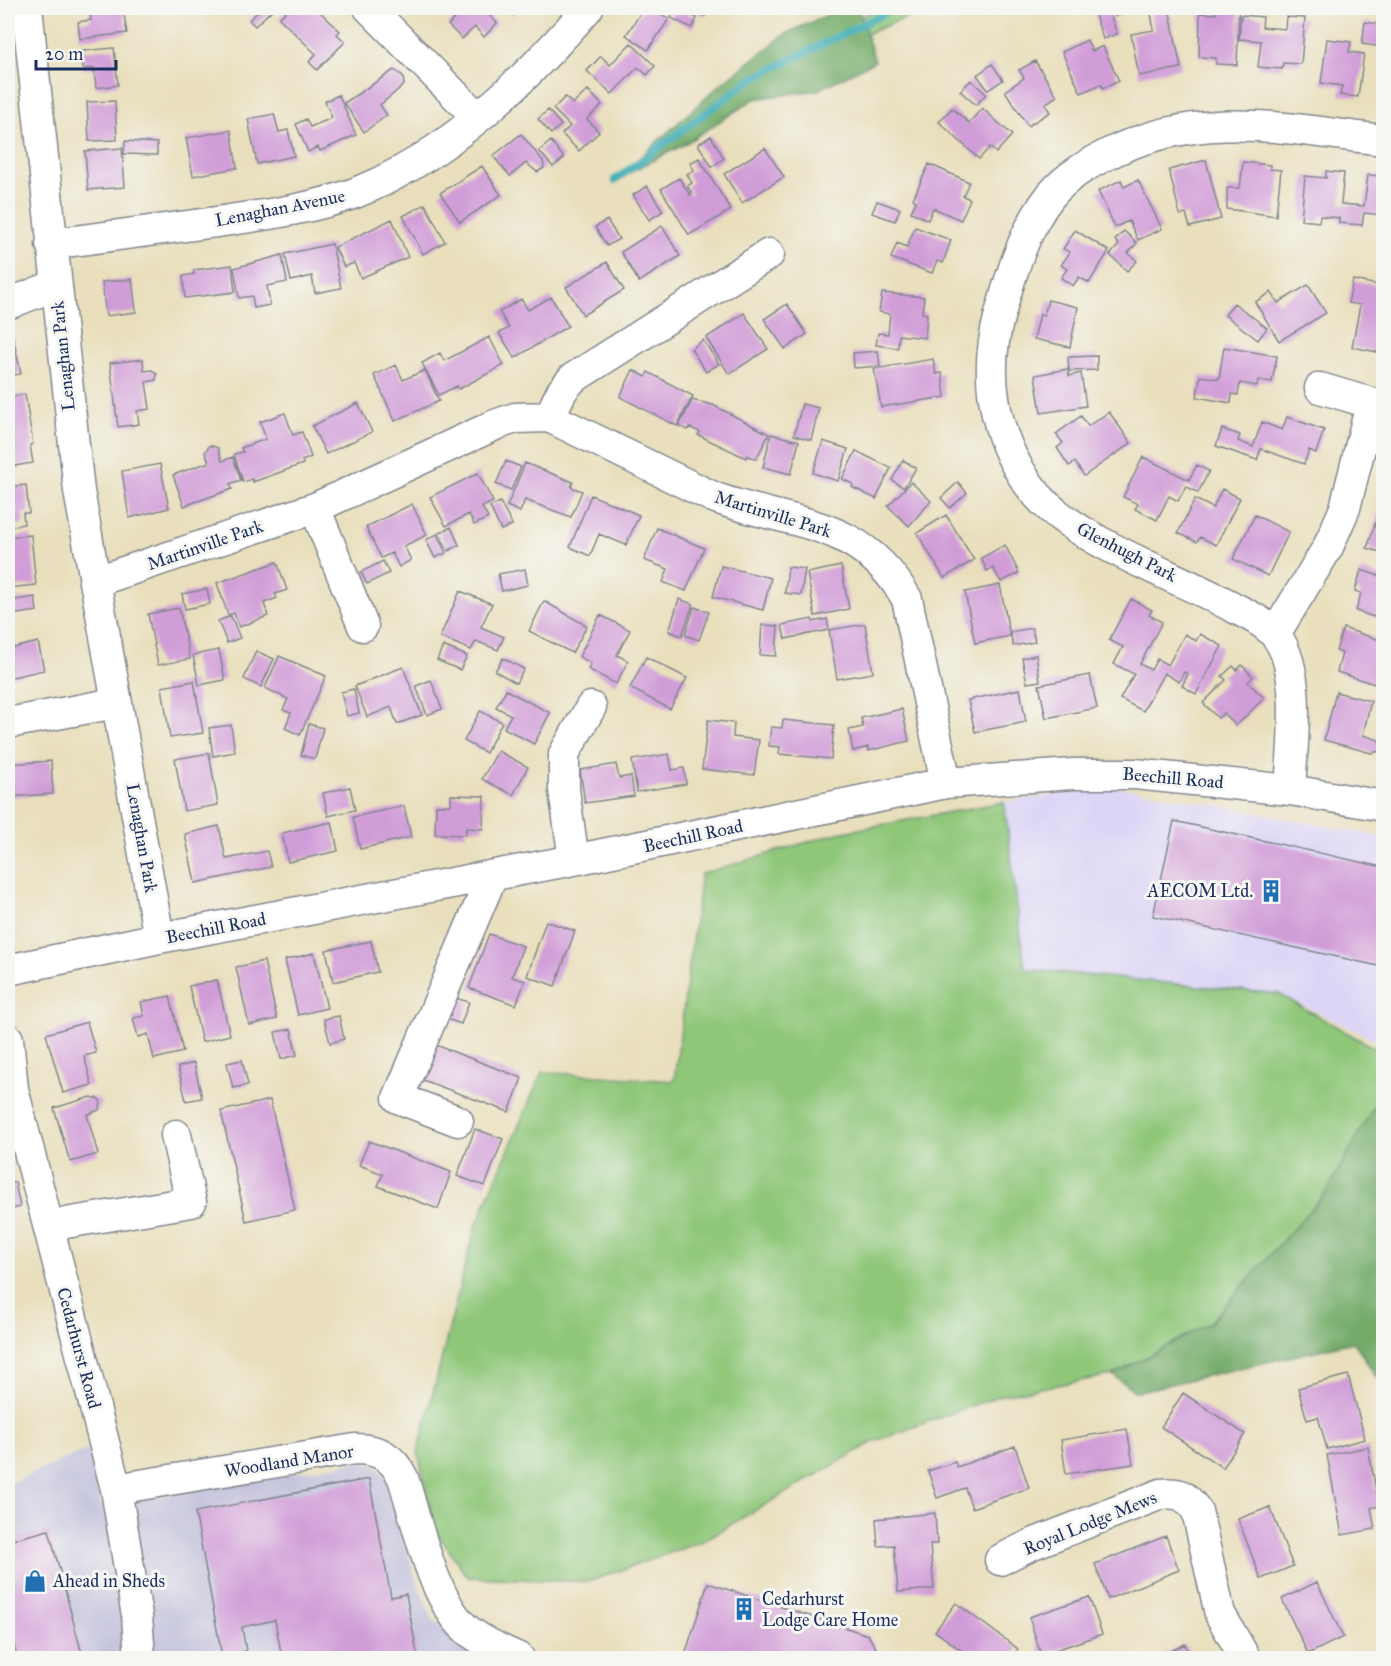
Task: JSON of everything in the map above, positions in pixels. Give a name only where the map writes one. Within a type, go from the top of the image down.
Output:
[{"type":"street","name":"Lenaghan Park","points":[[27,8],[77,480],[116,703],[134,788],[159,938]]},
{"type":"street","points":[[369,8],[476,116]]},
{"type":"street","name":"Lenaghan Avenue","points":[[51,244],[244,218],[302,207],[354,193],[397,174],[436,148],[524,76],[588,8]]},
{"type":"street","name":"Glenhugh Park","points":[[1275,634],[1264,625],[1196,586],[1095,538],[1064,519],[1040,498],[1019,470],[1003,438],[994,407],[992,371],[995,330],[1009,281],[1035,221],[1051,196],[1069,177],[1094,161],[1128,145],[1169,132],[1213,124],[1252,125],[1383,140]]},
{"type":"street","points":[[549,417],[561,391],[572,379],[769,254]]},
{"type":"street","points":[[8,304],[56,285]]},
{"type":"street","points":[[1290,790],[1293,701],[1287,658],[1275,634],[1328,547],[1345,508],[1377,406],[1320,388]]},
{"type":"street","name":"Martinville Park","points":[[94,582],[315,508],[495,425],[515,418],[549,417],[713,497],[741,508],[830,530],[857,543],[876,557],[895,578],[907,599],[946,783]]},
{"type":"street","points":[[315,508],[363,626]]},
{"type":"street","points":[[8,723],[116,703]]},
{"type":"street","points":[[574,860],[564,790],[564,754],[591,707]]},
{"type":"street","name":"Beechill Road","points":[[8,970],[159,938],[574,860],[946,783],[1073,774],[1135,774],[1290,790],[1383,806]]},
{"type":"street","points":[[458,1121],[398,1098],[492,876]]},
{"type":"street","name":"Cedarhurst Road","points":[[8,1039],[10,1089],[116,1489],[137,1617],[140,1659]]},
{"type":"street","points":[[48,1226],[191,1202],[176,1135]]},
{"type":"street","name":"Woodland Manor","points":[[116,1489],[355,1449],[372,1449],[386,1455],[397,1466],[403,1478],[439,1591],[453,1616],[468,1631],[519,1659]]},
{"type":"street","name":"Royal Lodge Mews","points":[[1000,1560],[1030,1545],[1161,1494],[1177,1492],[1189,1500],[1197,1511],[1220,1614],[1245,1659]]},
{"type":"shaded area","points":[[1115,786],[1383,837],[1383,1044],[1279,994],[1025,969],[1004,802]]},
{"type":"shaded area","points":[[89,1449],[101,1507],[360,1461],[375,1465],[388,1480],[414,1574],[433,1620],[481,1658],[8,1658],[8,1484]]},
{"type":"green space","points":[[843,8],[858,8],[875,61],[818,90],[754,99],[683,145],[615,180],[722,83],[787,33]]},
{"type":"green space","points":[[881,8],[944,8],[928,9],[866,34],[861,16]]},
{"type":"green space","points":[[1004,802],[1025,969],[1279,994],[1383,1053],[1383,1090],[1327,1191],[1210,1323],[1113,1375],[1001,1395],[873,1442],[701,1542],[587,1582],[468,1577],[434,1529],[418,1452],[474,1230],[542,1072],[674,1081],[701,874],[838,833]]},
{"type":"green space","points":[[1383,1090],[1383,1375],[1376,1377],[1354,1342],[1136,1392],[1113,1375],[1210,1323],[1327,1191]]},
{"type":"building","points":[[89,8],[123,8],[127,33],[80,39],[78,22],[91,20]]},
{"type":"building","points":[[262,8],[274,8],[255,26],[249,20]]},
{"type":"building","points":[[289,8],[316,8],[340,31],[337,34],[345,42],[317,70],[309,62],[316,54],[279,18]]},
{"type":"building","points":[[465,8],[482,8],[497,23],[484,37],[475,27],[462,39],[448,25]]},
{"type":"building","points":[[504,8],[519,8],[513,15]]},
{"type":"building","points":[[644,8],[652,8],[669,19],[648,50],[626,35]]},
{"type":"building","points":[[676,8],[697,18],[692,28],[671,18]]},
{"type":"building","points":[[686,8],[709,8],[705,16]]},
{"type":"building","points":[[1112,8],[1128,8],[1129,12],[1115,16]]},
{"type":"building","points":[[1169,8],[1181,68],[1139,76],[1131,34],[1154,30],[1150,9]]},
{"type":"building","points":[[1216,8],[1239,8],[1237,65],[1216,64],[1216,58],[1199,57],[1200,13],[1216,14]]},
{"type":"building","points":[[1109,10],[1117,34],[1103,39],[1095,15]]},
{"type":"building","points":[[1241,15],[1263,17],[1262,27],[1285,29],[1286,17],[1305,18],[1301,64],[1283,63],[1282,69],[1258,67],[1261,41],[1239,39]]},
{"type":"building","points":[[1379,21],[1383,22],[1383,47],[1362,44],[1365,22],[1378,24]]},
{"type":"building","points":[[1327,39],[1351,42],[1349,52],[1364,54],[1358,97],[1340,95],[1342,86],[1321,83]]},
{"type":"building","points":[[1087,40],[1092,51],[1103,46],[1119,81],[1103,88],[1101,84],[1081,93],[1062,52]]},
{"type":"building","points":[[631,43],[655,66],[647,75],[638,67],[612,94],[587,71],[601,56],[610,65]]},
{"type":"building","points":[[114,48],[118,85],[96,88],[94,68],[83,69],[82,51]]},
{"type":"building","points":[[1035,61],[1057,96],[1045,104],[1050,112],[1028,126],[1005,91],[1024,78],[1019,70]]},
{"type":"building","points":[[992,64],[1003,80],[988,90],[977,75]]},
{"type":"building","points":[[394,70],[403,76],[404,85],[380,105],[387,115],[364,132],[344,103]]},
{"type":"building","points":[[971,80],[986,94],[976,105],[960,91]]},
{"type":"building","points":[[588,90],[602,105],[587,119],[599,132],[579,151],[562,134],[570,126],[553,109],[565,97],[573,104]]},
{"type":"building","points":[[339,95],[356,135],[320,151],[318,147],[308,152],[296,124],[306,119],[310,127],[332,118],[325,101]]},
{"type":"building","points":[[115,101],[117,140],[89,141],[87,102]]},
{"type":"building","points":[[952,108],[969,123],[982,108],[1012,135],[996,153],[990,147],[979,159],[939,122]]},
{"type":"building","points":[[548,110],[561,125],[551,134],[538,119]]},
{"type":"building","points":[[274,114],[279,132],[288,130],[294,156],[257,164],[248,119]]},
{"type":"building","points":[[231,130],[237,168],[193,176],[186,138]]},
{"type":"building","points":[[521,134],[543,161],[544,168],[537,172],[526,163],[510,176],[493,156]]},
{"type":"building","points":[[711,136],[724,158],[712,167],[698,144]]},
{"type":"building","points":[[125,141],[157,143],[157,155],[124,154]]},
{"type":"building","points":[[551,141],[564,158],[553,167],[539,151]]},
{"type":"building","points":[[122,148],[125,187],[88,190],[85,151]]},
{"type":"building","points":[[765,148],[784,177],[742,203],[724,174]]},
{"type":"building","points":[[699,158],[731,210],[689,235],[661,189],[679,178],[690,195],[692,193],[687,186],[692,183],[687,174],[694,170],[690,163]]},
{"type":"building","points":[[1206,160],[1221,219],[1190,227],[1186,214],[1180,215],[1169,170]]},
{"type":"building","points":[[1243,162],[1270,165],[1270,169],[1281,170],[1276,216],[1227,209],[1227,188],[1240,188]]},
{"type":"building","points":[[929,164],[969,182],[963,196],[970,199],[961,220],[933,208],[928,220],[911,212],[916,201],[913,199]]},
{"type":"building","points":[[482,166],[501,195],[460,222],[440,193]]},
{"type":"building","points":[[1326,171],[1344,173],[1341,204],[1364,206],[1368,175],[1383,176],[1383,215],[1364,213],[1362,225],[1339,223],[1339,218],[1320,216],[1319,222],[1301,220],[1305,176],[1326,178]]},
{"type":"building","points":[[1121,180],[1124,187],[1138,180],[1162,229],[1138,240],[1129,221],[1115,227],[1098,191]]},
{"type":"building","points":[[647,186],[663,211],[649,220],[633,195]]},
{"type":"building","points":[[877,201],[900,209],[895,221],[872,213]]},
{"type":"building","points":[[425,204],[445,242],[423,254],[403,216]]},
{"type":"building","points":[[392,219],[408,257],[361,278],[354,263],[344,267],[335,247]]},
{"type":"building","points":[[607,220],[619,239],[607,246],[595,227]]},
{"type":"building","points":[[662,226],[680,256],[639,282],[621,252]]},
{"type":"building","points":[[915,227],[951,240],[943,263],[937,261],[932,273],[891,258],[897,243],[907,247]]},
{"type":"building","points":[[1075,230],[1109,251],[1089,283],[1079,277],[1073,286],[1061,278],[1067,269],[1061,265],[1070,252],[1063,249]]},
{"type":"building","points":[[1124,231],[1137,243],[1128,253],[1137,261],[1127,271],[1110,255],[1119,245],[1115,240]]},
{"type":"building","points":[[332,244],[341,288],[315,293],[312,276],[291,281],[285,254]]},
{"type":"building","points":[[282,255],[287,282],[267,286],[270,305],[254,308],[252,296],[239,298],[234,268]]},
{"type":"building","points":[[607,262],[624,290],[583,315],[566,287]]},
{"type":"building","points":[[232,265],[235,292],[185,298],[183,276],[194,274],[194,270]]},
{"type":"building","points":[[132,279],[136,312],[106,316],[102,282]]},
{"type":"building","points":[[1353,280],[1383,286],[1382,353],[1352,347],[1360,305],[1348,303]]},
{"type":"building","points":[[1308,285],[1326,313],[1279,341],[1255,302],[1271,292],[1278,303]]},
{"type":"building","points":[[882,293],[924,297],[922,313],[927,314],[925,338],[899,335],[898,348],[876,345],[878,333],[888,334],[890,314],[879,312]]},
{"type":"building","points":[[551,297],[568,326],[515,358],[499,333],[509,328],[499,312],[521,299],[528,310]]},
{"type":"building","points":[[1048,300],[1078,307],[1070,347],[1034,339],[1040,314],[1044,315]]},
{"type":"building","points":[[1234,303],[1267,328],[1258,340],[1225,315]]},
{"type":"building","points":[[787,304],[807,334],[785,349],[764,319]]},
{"type":"building","points":[[744,313],[768,349],[729,374],[706,338]]},
{"type":"building","points":[[13,337],[21,374],[8,376],[8,338]]},
{"type":"building","points":[[489,337],[504,365],[459,389],[457,386],[439,395],[422,363],[440,353],[444,361]]},
{"type":"building","points":[[703,340],[719,364],[706,372],[691,349]]},
{"type":"building","points":[[1224,347],[1277,356],[1272,382],[1258,380],[1257,386],[1240,383],[1238,395],[1232,394],[1231,403],[1197,397],[1200,376],[1219,379]]},
{"type":"building","points":[[878,351],[880,366],[854,368],[853,353]]},
{"type":"building","points":[[1097,356],[1097,370],[1069,371],[1068,357]]},
{"type":"building","points":[[143,359],[144,371],[152,370],[157,374],[156,380],[146,382],[150,409],[137,411],[139,424],[118,427],[110,363]]},
{"type":"building","points":[[933,359],[936,374],[942,373],[945,397],[881,407],[874,369]]},
{"type":"building","points":[[396,365],[403,380],[425,370],[439,401],[395,421],[374,375]]},
{"type":"building","points":[[1068,369],[1069,376],[1081,373],[1086,406],[1041,413],[1035,375]]},
{"type":"building","points":[[633,370],[646,377],[648,372],[693,396],[677,426],[620,397]]},
{"type":"building","points":[[25,394],[33,444],[30,445],[33,463],[8,467],[8,397]]},
{"type":"building","points":[[692,400],[713,405],[769,434],[756,459],[747,455],[746,458],[698,435],[700,432],[689,427],[688,430],[679,426]]},
{"type":"building","points":[[358,403],[372,432],[326,454],[312,426]]},
{"type":"building","points":[[802,404],[819,408],[811,440],[794,435]]},
{"type":"building","points":[[1109,412],[1131,443],[1084,476],[1075,462],[1069,466],[1057,448],[1063,443],[1056,434],[1081,416],[1088,426]]},
{"type":"building","points":[[285,413],[293,435],[302,432],[311,457],[302,461],[303,464],[253,482],[252,479],[243,482],[234,454],[243,452],[241,448],[266,439],[260,422]]},
{"type":"building","points":[[1287,417],[1324,430],[1316,453],[1309,450],[1304,464],[1261,449],[1257,460],[1216,446],[1222,429],[1240,435],[1238,441],[1253,447],[1262,422],[1282,430]]},
{"type":"building","points":[[771,434],[799,441],[791,474],[763,467]]},
{"type":"building","points":[[823,441],[848,449],[838,481],[813,473]]},
{"type":"building","points":[[210,445],[218,448],[222,461],[233,457],[241,480],[230,484],[232,489],[184,506],[173,475],[209,462],[205,452]]},
{"type":"building","points":[[856,451],[891,468],[876,499],[852,487],[853,484],[842,479]]},
{"type":"building","points":[[1143,457],[1189,480],[1197,465],[1209,471],[1198,493],[1186,486],[1178,501],[1169,496],[1157,520],[1135,509],[1138,504],[1123,497]]},
{"type":"building","points":[[903,460],[916,468],[904,488],[892,480]]},
{"type":"building","points":[[506,461],[521,467],[511,490],[496,484]]},
{"type":"building","points":[[525,463],[573,482],[571,487],[582,491],[571,517],[525,500],[520,512],[507,506]]},
{"type":"building","points":[[160,464],[169,508],[129,518],[122,471]]},
{"type":"building","points":[[478,473],[493,502],[482,507],[488,518],[474,525],[469,514],[446,526],[430,497]]},
{"type":"building","points":[[911,482],[931,501],[909,526],[888,506]]},
{"type":"building","points":[[958,482],[967,493],[950,508],[941,498]]},
{"type":"building","points":[[26,485],[29,513],[23,513],[24,524],[8,527],[8,487]]},
{"type":"building","points":[[1222,489],[1240,498],[1216,545],[1200,537],[1197,542],[1178,533],[1195,499],[1213,508]]},
{"type":"building","points":[[591,495],[639,515],[626,545],[599,534],[590,556],[570,547]]},
{"type":"building","points":[[500,502],[512,525],[501,530],[490,507]]},
{"type":"building","points":[[412,504],[427,535],[404,546],[411,560],[399,567],[392,553],[381,558],[366,527]]},
{"type":"building","points":[[1379,512],[1383,513],[1383,553],[1367,548]]},
{"type":"building","points":[[946,515],[974,560],[944,578],[917,533]]},
{"type":"building","points":[[1255,515],[1289,532],[1268,576],[1233,559]]},
{"type":"building","points":[[451,527],[459,545],[448,551],[439,533]]},
{"type":"building","points":[[657,528],[704,548],[686,591],[663,582],[668,569],[644,560]]},
{"type":"building","points":[[437,534],[446,553],[435,558],[426,540]]},
{"type":"building","points":[[31,535],[36,585],[8,588],[8,537]]},
{"type":"building","points":[[1005,545],[1019,573],[1001,582],[993,568],[987,571],[981,558]]},
{"type":"building","points":[[383,561],[389,573],[367,584],[361,572]]},
{"type":"building","points":[[277,562],[287,590],[275,594],[277,598],[264,603],[268,616],[239,627],[234,613],[228,615],[217,583]]},
{"type":"building","points":[[721,566],[771,578],[763,610],[713,597]]},
{"type":"building","points":[[841,566],[849,609],[815,616],[807,573]]},
{"type":"building","points":[[788,567],[805,569],[801,595],[785,593]]},
{"type":"building","points":[[525,569],[528,585],[502,591],[498,574]]},
{"type":"building","points":[[1361,570],[1383,577],[1383,620],[1356,611],[1361,593],[1355,591]]},
{"type":"building","points":[[1000,585],[1010,636],[975,643],[965,592]]},
{"type":"building","points":[[207,589],[210,604],[185,609],[182,594]]},
{"type":"building","points":[[460,591],[492,604],[481,627],[504,637],[498,650],[476,641],[471,650],[440,637]]},
{"type":"building","points":[[35,597],[37,611],[11,615],[9,601]]},
{"type":"building","points":[[679,599],[693,604],[682,636],[669,631]]},
{"type":"building","points":[[1131,599],[1152,610],[1149,615],[1162,622],[1140,664],[1151,670],[1157,659],[1168,665],[1185,634],[1196,641],[1200,634],[1222,646],[1196,694],[1182,686],[1188,674],[1184,672],[1179,682],[1164,673],[1143,711],[1120,699],[1134,674],[1114,664],[1123,647],[1109,640]]},
{"type":"building","points":[[544,601],[587,626],[572,653],[529,631]]},
{"type":"building","points":[[694,607],[709,612],[699,640],[685,635]]},
{"type":"building","points":[[179,608],[190,659],[158,665],[148,614]]},
{"type":"building","points":[[600,615],[630,630],[617,655],[628,661],[616,684],[588,669],[591,663],[579,657]]},
{"type":"building","points":[[231,616],[240,638],[227,643],[218,621]]},
{"type":"building","points":[[812,619],[813,622],[827,619],[829,630],[785,639],[782,625]]},
{"type":"building","points":[[865,624],[873,673],[837,679],[829,630]]},
{"type":"building","points":[[762,625],[778,626],[776,656],[760,655]]},
{"type":"building","points":[[1032,628],[1035,642],[1013,646],[1010,632]]},
{"type":"building","points":[[1343,628],[1383,641],[1383,665],[1378,685],[1337,672],[1342,653],[1336,651]]},
{"type":"building","points":[[38,642],[44,670],[8,678],[8,644],[12,643],[13,648]]},
{"type":"building","points":[[443,646],[467,656],[460,670],[437,660]]},
{"type":"building","points":[[219,650],[225,680],[199,685],[193,655]]},
{"type":"building","points":[[256,651],[274,659],[261,687],[244,679]]},
{"type":"building","points":[[1036,655],[1040,681],[1027,683],[1022,658]]},
{"type":"building","points":[[279,656],[326,676],[300,735],[285,728],[291,713],[283,710],[288,699],[265,688]]},
{"type":"building","points":[[646,657],[687,678],[670,709],[630,688]]},
{"type":"building","points":[[503,658],[524,669],[516,683],[495,671]]},
{"type":"building","points":[[1242,665],[1253,677],[1248,682],[1264,698],[1236,726],[1224,713],[1218,718],[1203,703],[1226,680],[1222,676],[1233,666],[1237,670]]},
{"type":"building","points":[[403,667],[422,715],[397,724],[391,707],[367,717],[355,686]]},
{"type":"building","points":[[1090,675],[1097,708],[1046,718],[1039,685]]},
{"type":"building","points":[[431,680],[442,709],[427,715],[416,686]]},
{"type":"building","points":[[194,681],[203,733],[170,738],[162,687]]},
{"type":"building","points":[[354,689],[359,713],[347,716],[341,692]]},
{"type":"building","points":[[1020,689],[1026,722],[975,732],[968,700]]},
{"type":"building","points":[[506,690],[550,713],[534,744],[504,728],[511,715],[496,707]]},
{"type":"building","points":[[1336,692],[1371,701],[1363,735],[1379,740],[1382,747],[1380,751],[1371,753],[1324,740]]},
{"type":"building","points":[[902,709],[909,741],[868,751],[868,747],[853,751],[849,730],[863,727],[861,718]]},
{"type":"building","points":[[480,711],[502,722],[486,753],[464,741]]},
{"type":"building","points":[[708,720],[734,723],[733,737],[759,740],[754,775],[702,769]]},
{"type":"building","points":[[783,720],[834,725],[831,759],[779,754],[780,747],[769,746],[771,727],[782,728]]},
{"type":"building","points":[[309,724],[323,728],[315,759],[301,755]]},
{"type":"building","points":[[231,725],[235,752],[213,756],[209,728]]},
{"type":"building","points":[[498,751],[528,767],[513,795],[482,779]]},
{"type":"building","points":[[209,753],[218,805],[184,811],[175,759]]},
{"type":"building","points":[[669,754],[672,770],[684,768],[686,784],[637,792],[632,760]]},
{"type":"building","points":[[51,761],[53,794],[8,797],[8,764]]},
{"type":"building","points":[[616,764],[619,778],[631,776],[634,796],[585,803],[580,770]]},
{"type":"building","points":[[350,787],[355,810],[328,816],[323,793]]},
{"type":"building","points":[[451,795],[484,796],[483,829],[466,828],[466,835],[435,834],[436,805],[451,805]]},
{"type":"building","points":[[404,806],[411,837],[360,849],[353,817]]},
{"type":"building","name":"AECOM Ltd.","points":[[1174,821],[1383,867],[1383,967],[1153,916]]},
{"type":"building","points":[[332,822],[338,851],[288,862],[282,833]]},
{"type":"building","points":[[219,826],[226,859],[267,851],[271,867],[195,883],[185,834]]},
{"type":"building","points":[[546,921],[575,931],[555,986],[527,976]]},
{"type":"building","points":[[489,934],[523,946],[512,977],[525,981],[516,1005],[469,988]]},
{"type":"building","points":[[371,941],[378,972],[333,982],[326,950]]},
{"type":"building","points":[[314,953],[327,1008],[298,1015],[285,960]]},
{"type":"building","points":[[264,961],[277,1019],[249,1025],[236,967]]},
{"type":"building","points":[[217,980],[230,1035],[202,1042],[189,986]]},
{"type":"building","points":[[170,996],[183,1052],[154,1059],[148,1034],[138,1037],[133,1018],[144,1016],[141,1002]]},
{"type":"building","points":[[455,998],[469,1002],[461,1024],[447,1019]]},
{"type":"building","points":[[339,1016],[344,1039],[330,1043],[324,1019]]},
{"type":"building","points":[[87,1022],[96,1053],[84,1056],[92,1085],[63,1093],[46,1034]]},
{"type":"building","points":[[291,1029],[297,1055],[281,1059],[275,1032]]},
{"type":"building","points":[[433,1044],[522,1078],[509,1112],[420,1079]]},
{"type":"building","points":[[242,1060],[248,1085],[233,1088],[227,1063]]},
{"type":"building","points":[[194,1063],[202,1098],[186,1101],[178,1067]]},
{"type":"building","points":[[91,1097],[99,1099],[101,1103],[99,1110],[87,1115],[98,1154],[70,1162],[54,1108]]},
{"type":"building","points":[[270,1100],[295,1210],[246,1221],[221,1111]]},
{"type":"building","points":[[475,1129],[503,1139],[485,1186],[457,1176]]},
{"type":"building","points":[[369,1141],[451,1172],[438,1209],[378,1186],[383,1174],[359,1165]]},
{"type":"building","points":[[15,1182],[20,1207],[8,1210],[8,1184]]},
{"type":"building","points":[[1348,1375],[1365,1439],[1327,1449],[1318,1417],[1307,1420],[1298,1388]]},
{"type":"building","points":[[1183,1393],[1245,1434],[1223,1468],[1161,1427]]},
{"type":"building","points":[[1127,1429],[1133,1464],[1066,1474],[1061,1440]]},
{"type":"building","points":[[1015,1446],[1029,1488],[972,1508],[965,1488],[937,1498],[928,1471],[955,1462],[957,1467]]},
{"type":"building","points":[[1368,1447],[1379,1506],[1371,1508],[1375,1529],[1342,1535],[1327,1455]]},
{"type":"building","points":[[369,1479],[391,1597],[406,1594],[418,1658],[282,1658],[275,1620],[242,1627],[246,1651],[222,1656],[195,1512]]},
{"type":"building","points":[[1270,1507],[1293,1566],[1261,1579],[1238,1519]]},
{"type":"building","points":[[935,1513],[937,1544],[930,1544],[934,1589],[898,1592],[894,1545],[878,1546],[876,1519]]},
{"type":"building","name":"Ahead in Sheds","points":[[49,1530],[83,1658],[17,1658],[8,1621],[8,1541]]},
{"type":"building","points":[[1166,1536],[1179,1570],[1108,1599],[1095,1564]]},
{"type":"building","points":[[1317,1582],[1343,1637],[1308,1654],[1282,1599]]},
{"type":"building","name":"Cedarhurst Lodge Care Home","points":[[708,1583],[868,1635],[882,1658],[684,1658]]},
{"type":"building","points":[[1089,1597],[1102,1634],[1041,1655],[1029,1617]]},
{"type":"building","points":[[956,1603],[1018,1649],[1011,1658],[972,1658],[935,1631]]},
{"type":"building","points":[[1185,1644],[1193,1658],[1156,1658]]},
{"type":"waterway","points":[[615,180],[750,80],[885,13]]},
{"type":"place","name":"AECOM Ltd.","points":[[1271,891]]},
{"type":"place","name":"Ahead in Sheds","points":[[35,1581]]},
{"type":"place","name":"Cedarhurst Lodge Care Home","points":[[744,1609]]}]
